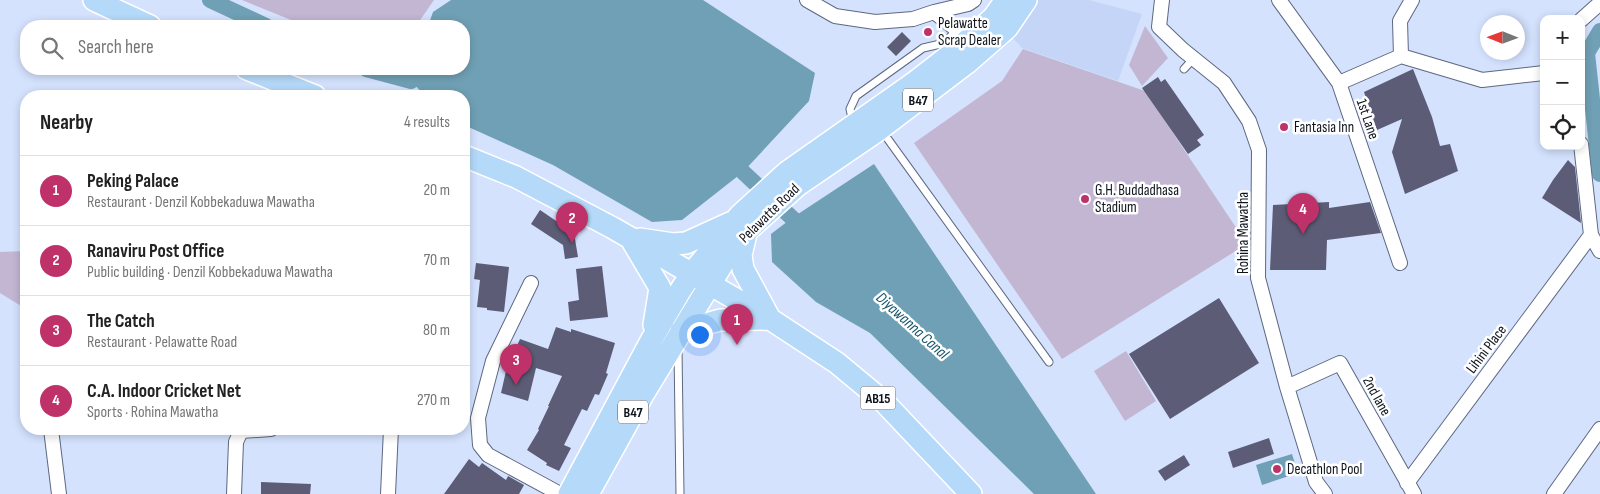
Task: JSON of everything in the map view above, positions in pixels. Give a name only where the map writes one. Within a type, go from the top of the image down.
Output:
[{"type":"main road","points":[[94,0],[137,20]]},
{"type":"main road","name":"Pelawatte Road","points":[[793,178],[880,129],[993,18],[1006,0]]},
{"type":"main road","name":"Pelawatte Road","points":[[569,494],[652,339],[692,273],[793,178],[853,126],[963,46],[1007,28],[1026,0]]},
{"type":"main road","points":[[261,75],[300,90]]},
{"type":"main road","name":"AB15","points":[[470,158],[516,177],[630,237],[770,320],[837,363],[884,402],[971,494]]},
{"type":"main road","points":[[630,237],[673,244],[686,243],[744,223],[741,255],[743,269],[770,320],[720,320],[680,334]]},
{"type":"main road","name":"Pelawatte Road","points":[[588,494],[644,393],[728,255],[744,223]]},
{"type":"main road","points":[[630,237],[660,288],[652,339]]},
{"type":"street","points":[[807,0],[836,16],[874,22],[913,19],[968,4],[974,0]]},
{"type":"street","name":"Rohina Mawatha","points":[[1162,0],[1159,28],[1224,83],[1249,121],[1259,150],[1258,278],[1287,386],[1316,482],[1325,494]]},
{"type":"street","name":"1st Lane","points":[[1279,0],[1339,83],[1400,263]]},
{"type":"street","points":[[1401,56],[1400,21],[1412,0]]},
{"type":"street","points":[[1585,16],[1600,3]]},
{"type":"street","points":[[934,12],[963,46]]},
{"type":"street","points":[[1339,83],[1401,56],[1482,80],[1540,73]]},
{"type":"street","points":[[1582,150],[1591,235],[1600,251]]},
{"type":"street","name":"Lihini Place","points":[[1411,488],[1591,235]]},
{"type":"street","points":[[531,283],[493,361],[478,418],[480,445],[488,455],[560,494]]},
{"type":"street","name":"2nd lane","points":[[1287,386],[1340,364],[1411,488]]},
{"type":"street","points":[[1554,494],[1600,429]]},
{"type":"street","points":[[52,435],[59,494]]},
{"type":"street","points":[[234,494],[236,442],[239,435]]},
{"type":"street","points":[[388,494],[391,435]]},
{"type":"lane","points":[[1184,69],[1194,58]]},
{"type":"lane","points":[[880,129],[1049,362]]},
{"type":"lane","points":[[680,334],[680,494]]},
{"type":"shaded area","points":[[242,0],[434,0],[420,20],[291,20]]},
{"type":"shaded area","points":[[1034,0],[1089,0],[1142,14],[1118,81],[1022,48],[1011,36]]},
{"type":"shaded area","points":[[1145,26],[1168,58],[1142,86],[1129,65]]},
{"type":"shaded area","name":"G.H. Buddadhasa Stadium","points":[[1023,49],[1145,91],[1247,244],[1062,359],[914,143],[1002,81]]},
{"type":"shaded area","points":[[20,251],[20,305],[0,293],[0,252]]},
{"type":"shaded area","points":[[1126,351],[1156,401],[1125,421],[1094,371]]},
{"type":"water","points":[[451,0],[703,0],[815,73],[809,101],[743,172],[682,220],[652,222],[553,165],[470,128],[470,90],[419,90],[411,81],[412,75],[470,75],[470,20],[430,20],[433,12]]},
{"type":"water","points":[[874,164],[1096,494],[1034,494],[870,333],[816,302],[772,262],[771,234]]},
{"type":"water","name":"Decathlon Pool","points":[[1292,454],[1298,473],[1262,485],[1256,465]]},
{"type":"building","points":[[902,32],[911,41],[896,56],[887,47]]},
{"type":"building","points":[[1413,69],[1432,117],[1440,146],[1450,144],[1458,171],[1405,194],[1392,152],[1402,119],[1377,130],[1364,92]]},
{"type":"building","points":[[1158,77],[1161,82],[1165,79],[1204,135],[1197,140],[1201,145],[1188,154],[1142,88]]},
{"type":"building","points":[[1568,160],[1575,167],[1581,223],[1542,198]]},
{"type":"building","points":[[1329,202],[1329,208],[1370,202],[1381,233],[1327,240],[1326,270],[1270,270],[1273,205]]},
{"type":"building","points":[[540,210],[574,233],[578,257],[565,259],[563,245],[531,224]]},
{"type":"building","points":[[476,263],[509,267],[504,312],[477,307],[480,280],[474,279]]},
{"type":"building","points":[[602,266],[608,317],[570,321],[568,302],[579,300],[576,269]]},
{"type":"building","points":[[1219,298],[1259,363],[1170,419],[1129,354]]},
{"type":"building","points":[[556,327],[571,332],[571,329],[615,343],[606,373],[608,374],[599,395],[595,394],[587,411],[582,409],[564,445],[571,448],[559,471],[546,465],[547,463],[527,450],[539,430],[562,376],[536,368],[528,401],[501,393],[506,371],[520,339],[548,349]]},
{"type":"building","points":[[1269,438],[1274,454],[1233,468],[1228,452]]},
{"type":"building","points":[[1184,455],[1190,465],[1165,481],[1158,471]]},
{"type":"building","points":[[469,459],[479,467],[482,463],[506,480],[508,476],[524,485],[519,494],[444,494]]},
{"type":"building","points":[[261,482],[311,484],[310,494],[261,494]]},
{"type":"waterway","points":[[210,0],[253,20]]},
{"type":"waterway","points":[[1600,31],[1587,53],[1600,174]]},
{"type":"waterway","points":[[388,75],[411,81]]},
{"type":"waterway","name":"Diyawanna Canal","points":[[743,172],[807,232]]},
{"type":"place","name":"Pelawatte Scrap Dealer","points":[[928,32]]},
{"type":"place","name":"Fantasia Inn","points":[[1284,127]]},
{"type":"place","name":"G.H. Buddadhasa Stadium","points":[[1085,199]]},
{"type":"place","name":"C.A. Indoor Cricket Net","points":[[1303,234]]},
{"type":"place","name":"Ranaviru Post Office","points":[[572,243]]},
{"type":"place","name":"Peking Palace","points":[[737,345]]},
{"type":"place","name":"The Catch","points":[[516,385]]},
{"type":"place","name":"Decathlon Pool","points":[[1277,469]]}]
